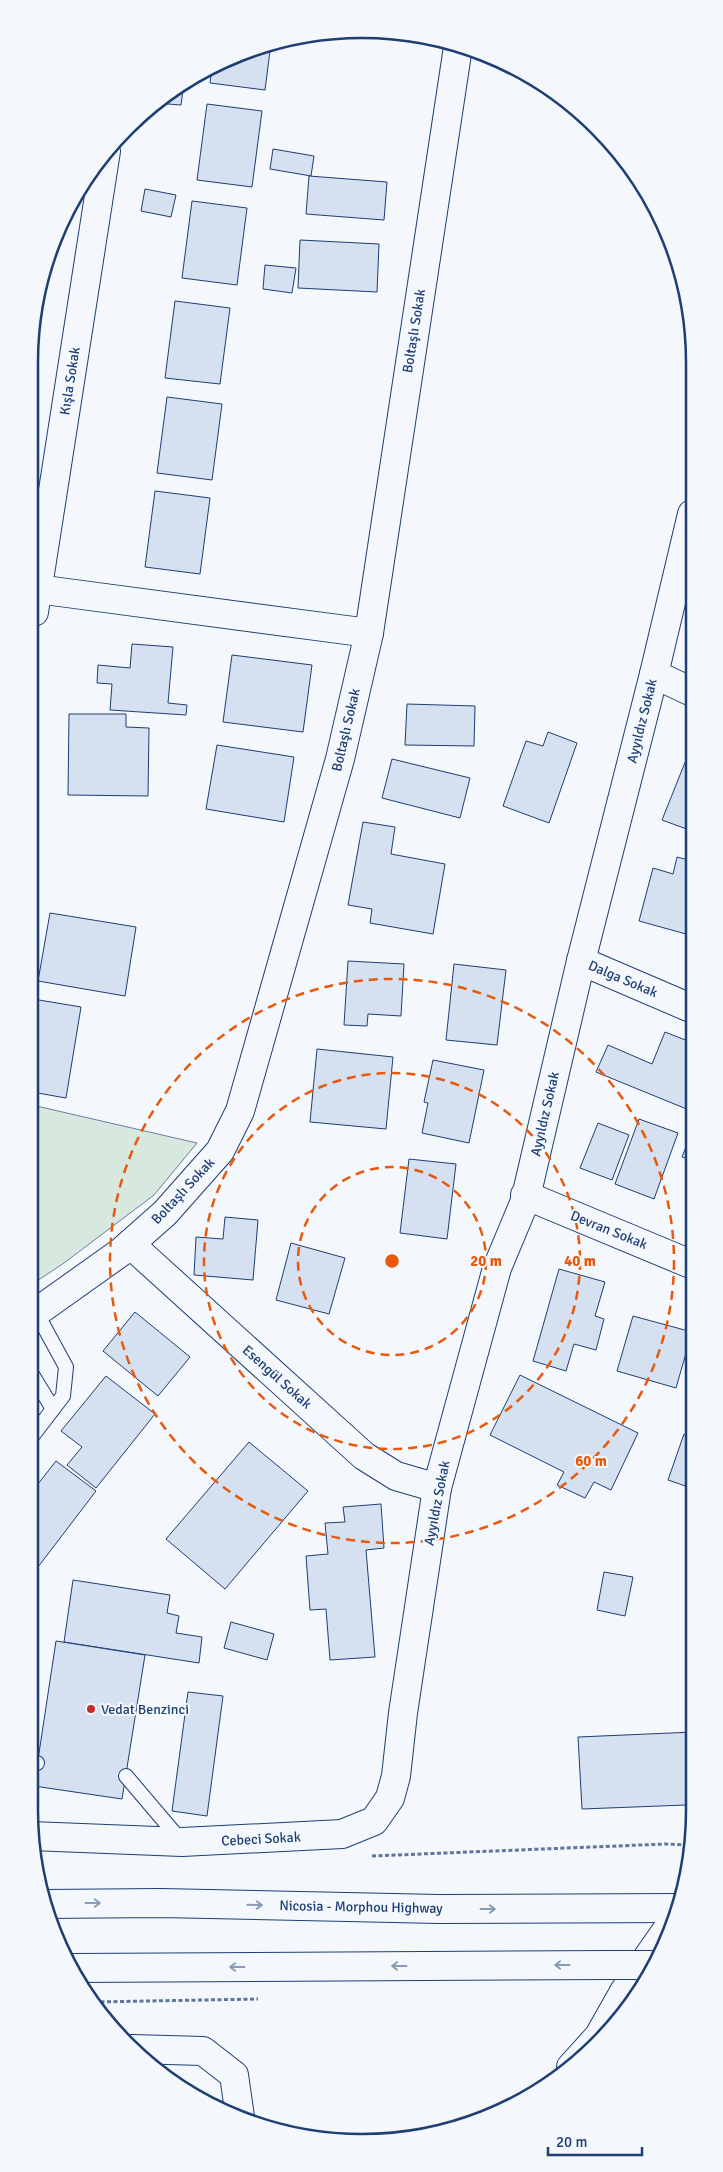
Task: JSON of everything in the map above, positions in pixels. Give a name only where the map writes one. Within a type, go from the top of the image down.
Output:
[{"type":"main road","name":"Boltaşlı Sokak","points":[[38,1310],[130,1244],[165,1213],[208,1167],[220,1151],[240,1111],[340,760],[368,633],[457,52]]},
{"type":"main road","name":"Kışla Sokak","points":[[38,581],[104,164]]},
{"type":"main road","name":"Ayyıldız Sokak","points":[[403,1713],[437,1488],[497,1268],[526,1195],[581,961],[686,539]]},
{"type":"main road","points":[[38,600],[368,633]]},
{"type":"main road","points":[[654,674],[686,689]]},
{"type":"main road","name":"Dalga Sokak","points":[[581,961],[686,1006]]},
{"type":"main road","name":"Devran Sokak","points":[[526,1195],[686,1262]]},
{"type":"main road","name":"Esengül Sokak","points":[[130,1244],[364,1456],[396,1476],[437,1488]]},
{"type":"main road","name":"Cebeci Sokak","points":[[38,1836],[182,1842],[342,1834],[374,1821],[390,1798],[396,1776],[403,1713]]},
{"type":"main road","name":"Nicosia - Morphou Highway","points":[[52,1904],[161,1903],[440,1909],[670,1908]]},
{"type":"main road","points":[[608,2021],[625,1990],[656,1946]]},
{"type":"main road","points":[[79,1968],[646,1965]]},
{"type":"main road","points":[[143,2049],[203,2051],[234,2075],[239,2110]]},
{"type":"lane","points":[[38,1322],[66,1367],[64,1396],[38,1429]]},
{"type":"lane","points":[[38,1384],[54,1409]]},
{"type":"lane","points":[[126,1776],[182,1842]]},
{"type":"path","points":[[367,1856],[684,1845]]},
{"type":"shaded area","points":[[38,1106],[197,1143],[154,1195],[38,1280]]},
{"type":"building","points":[[270,51],[265,90],[210,83],[211,75],[218,71]]},
{"type":"building","points":[[183,91],[181,105],[164,104]]},
{"type":"building","points":[[207,104],[262,111],[252,187],[197,180]]},
{"type":"building","points":[[273,149],[314,156],[311,176],[270,169]]},
{"type":"building","points":[[309,176],[387,182],[384,220],[306,214]]},
{"type":"building","points":[[145,189],[176,195],[171,217],[141,211]]},
{"type":"building","points":[[192,201],[247,208],[237,285],[182,278]]},
{"type":"building","points":[[300,240],[379,244],[377,292],[298,288]]},
{"type":"building","points":[[265,265],[296,268],[292,293],[263,289]]},
{"type":"building","points":[[175,301],[230,308],[220,384],[165,378]]},
{"type":"building","points":[[167,397],[222,404],[212,480],[157,473]]},
{"type":"building","points":[[155,491],[210,498],[200,574],[145,567]]},
{"type":"building","points":[[132,644],[173,647],[168,703],[187,705],[186,715],[110,710],[112,684],[97,683],[98,665],[130,668]]},
{"type":"building","points":[[232,655],[312,665],[303,732],[223,722]]},
{"type":"building","points":[[407,704],[475,706],[474,746],[405,745]]},
{"type":"building","points":[[69,714],[126,714],[126,727],[149,728],[148,796],[68,795]]},
{"type":"building","points":[[548,732],[577,743],[549,823],[503,806],[526,741],[543,746]]},
{"type":"building","points":[[217,745],[294,757],[284,822],[206,809]]},
{"type":"building","points":[[392,759],[470,778],[460,818],[382,798]]},
{"type":"building","points":[[686,760],[686,829],[662,820]]},
{"type":"building","points":[[363,822],[395,827],[391,854],[445,864],[433,934],[370,923],[372,909],[348,905]]},
{"type":"building","points":[[677,857],[686,859],[686,934],[639,921],[653,868],[673,874]]},
{"type":"building","points":[[50,913],[136,927],[125,996],[38,981]]},
{"type":"building","points":[[348,961],[404,964],[401,1016],[368,1014],[367,1026],[344,1025]]},
{"type":"building","points":[[454,964],[506,970],[497,1045],[446,1040]]},
{"type":"building","points":[[38,1000],[81,1007],[66,1098],[38,1093]]},
{"type":"building","points":[[665,1032],[686,1040],[686,1109],[596,1072],[608,1045],[652,1064]]},
{"type":"building","points":[[317,1049],[393,1057],[386,1129],[310,1122]]},
{"type":"building","points":[[433,1060],[484,1070],[469,1143],[422,1133],[428,1103],[424,1102]]},
{"type":"building","points":[[639,1119],[678,1133],[654,1199],[615,1184]]},
{"type":"building","points":[[598,1123],[629,1135],[612,1180],[580,1168]]},
{"type":"building","points":[[686,1147],[686,1158],[682,1157]]},
{"type":"building","points":[[409,1159],[456,1164],[447,1239],[400,1233]]},
{"type":"building","points":[[225,1217],[258,1220],[253,1280],[194,1275],[196,1237],[223,1239]]},
{"type":"building","points":[[291,1243],[345,1258],[329,1314],[276,1300]]},
{"type":"building","points":[[559,1269],[605,1282],[595,1316],[604,1319],[596,1350],[574,1344],[566,1371],[533,1361]]},
{"type":"building","points":[[135,1312],[190,1357],[158,1396],[103,1351]]},
{"type":"building","points":[[633,1316],[686,1330],[686,1353],[676,1388],[617,1371]]},
{"type":"building","points":[[520,1375],[638,1433],[611,1490],[594,1482],[585,1498],[557,1485],[564,1472],[490,1435]]},
{"type":"building","points":[[106,1376],[155,1414],[96,1488],[67,1465],[82,1447],[61,1431]]},
{"type":"building","points":[[684,1434],[686,1435],[686,1486],[668,1480]]},
{"type":"building","points":[[249,1442],[308,1491],[225,1589],[166,1539]]},
{"type":"building","points":[[56,1461],[96,1491],[38,1567],[38,1484]]},
{"type":"building","points":[[381,1504],[384,1548],[366,1550],[375,1657],[330,1660],[326,1609],[310,1610],[306,1556],[328,1554],[325,1523],[345,1522],[343,1507]]},
{"type":"building","points":[[604,1572],[633,1577],[625,1616],[597,1610]]},
{"type":"building","points":[[73,1580],[170,1595],[167,1613],[179,1616],[176,1633],[202,1637],[199,1663],[64,1642]]},
{"type":"building","points":[[231,1622],[274,1634],[267,1660],[224,1648]]},
{"type":"building","name":"Vedat Benzinci","points":[[56,1641],[145,1655],[122,1799],[38,1787],[38,1760]]},
{"type":"building","points":[[188,1692],[223,1696],[207,1816],[172,1811]]},
{"type":"building","points":[[686,1732],[686,1805],[582,1809],[578,1737]]},
{"type":"place","name":"Vedat Benzinci","points":[[91,1709]]}]
